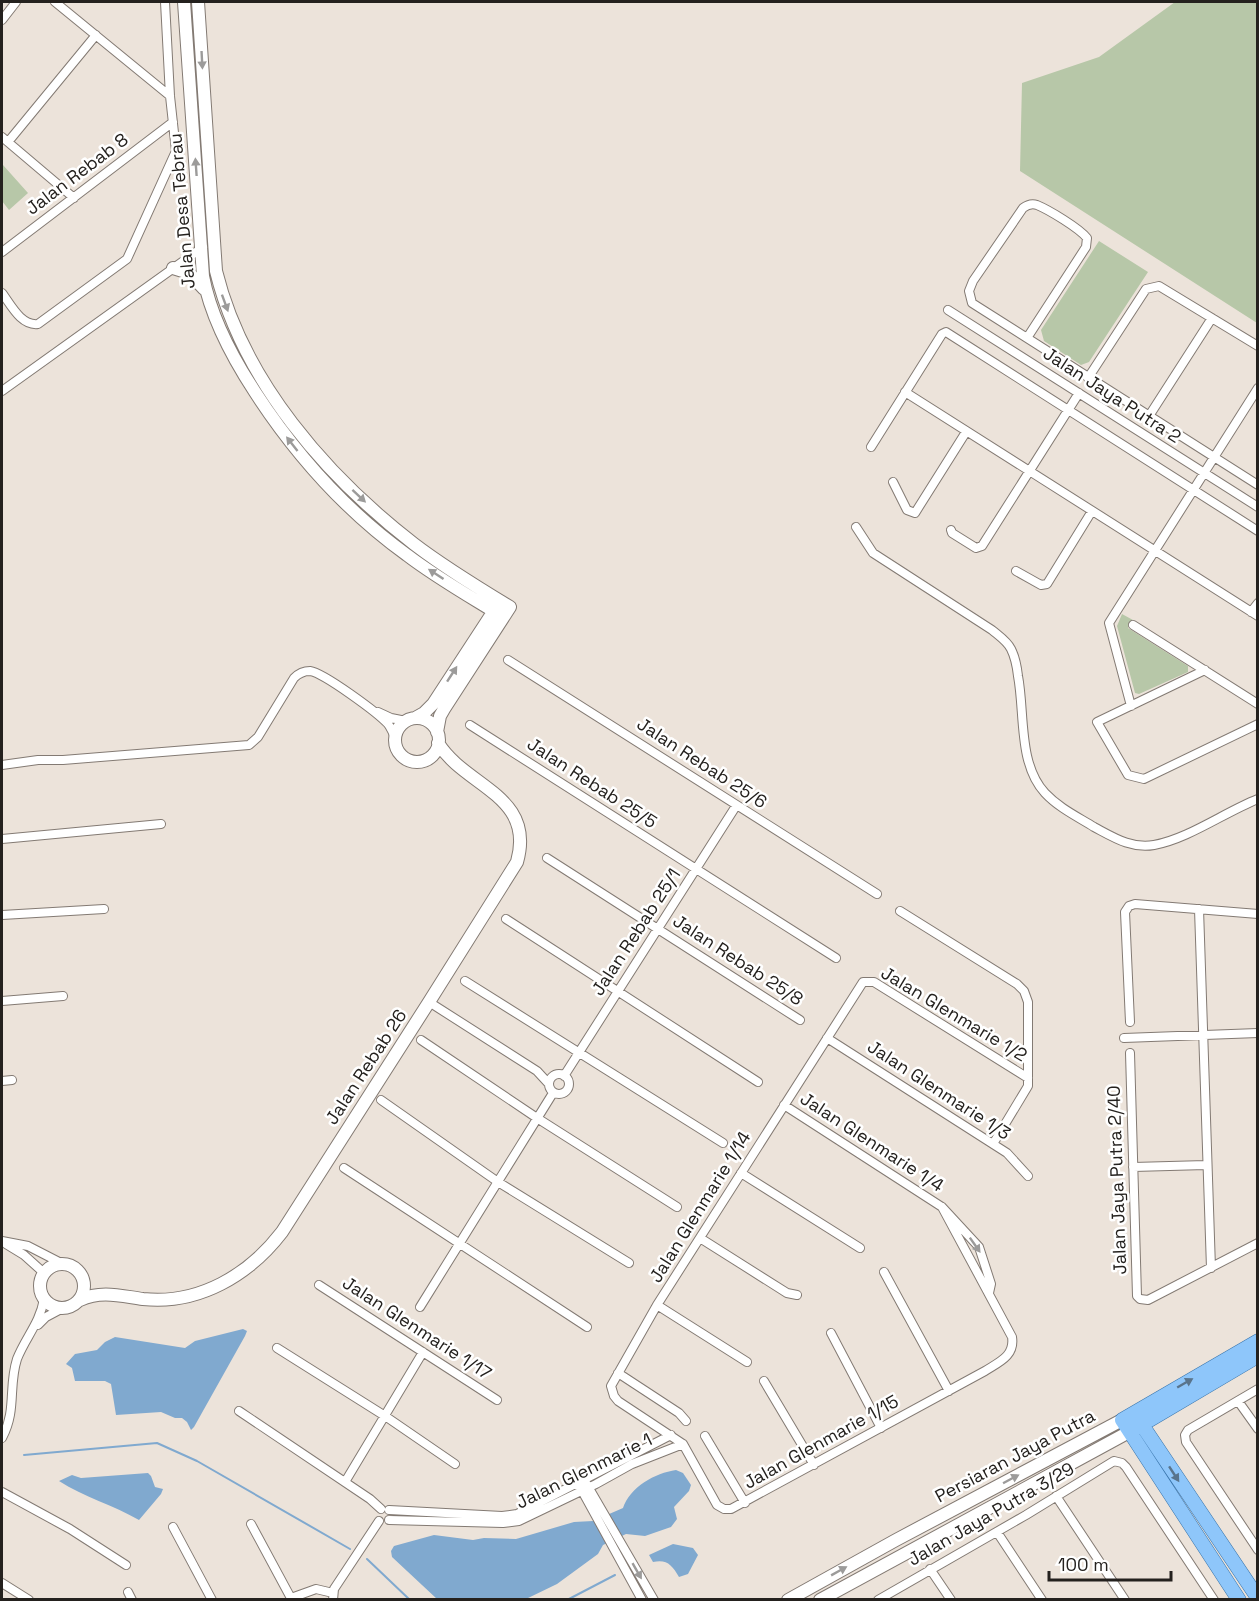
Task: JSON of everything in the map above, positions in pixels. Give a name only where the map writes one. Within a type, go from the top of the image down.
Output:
[{"type":"main road","name":"Persiaran Jaya Putra","points":[[1132,1423],[1257,1341]]},
{"type":"main road","name":"Persiaran Jaya Putra","points":[[1132,1423],[1257,1356]]},
{"type":"main road","points":[[1132,1423],[1257,1598]]},
{"type":"main road","points":[[1132,1423],[1239,1599]]},
{"type":"street","points":[[2,20],[16,2]]},
{"type":"street","points":[[55,2],[170,96]]},
{"type":"street","points":[[2,293],[24,321],[31,325],[39,324],[127,259],[176,152],[170,96],[165,2]]},
{"type":"street","name":"Jalan Desa Tebrau","points":[[184,2],[207,246],[220,288],[246,352],[282,408],[338,476],[383,519],[415,545],[502,609]]},
{"type":"street","name":"Jalan Desa Tebrau","points":[[198,2],[207,246],[206,292],[235,360],[295,449],[327,486],[375,531],[408,556],[467,594],[502,609]]},
{"type":"street","points":[[74,198],[5,140],[96,35]]},
{"type":"street","name":"Jalan Rebab 8","points":[[2,252],[172,122]]},
{"type":"street","points":[[1027,338],[1086,247],[1087,238],[1036,205],[1029,204],[1023,208],[974,281],[969,291],[972,303],[1257,485]]},
{"type":"street","points":[[2,391],[207,246]]},
{"type":"street","points":[[173,268],[189,273],[206,292]]},
{"type":"street","points":[[1088,378],[1146,289],[1153,286],[1159,286],[1257,346]]},
{"type":"street","name":"Jalan Jaya Putra 2","points":[[948,310],[1257,507]]},
{"type":"street","points":[[1149,417],[1212,318]]},
{"type":"street","points":[[871,447],[942,334],[946,332],[1257,531]]},
{"type":"street","points":[[1131,706],[1109,623],[1257,388]]},
{"type":"street","points":[[905,392],[1254,614],[1257,603]]},
{"type":"street","points":[[951,530],[952,533],[976,548],[982,546],[1079,393]]},
{"type":"street","points":[[893,482],[907,510],[915,513],[966,432]]},
{"type":"street","points":[[1016,571],[1041,585],[1047,584],[1092,511]]},
{"type":"street","points":[[856,527],[873,553],[992,630],[1012,650],[1021,691],[1026,744],[1032,773],[1045,793],[1064,809],[1119,840],[1138,846],[1172,840],[1257,799]]},
{"type":"street","points":[[467,594],[478,609],[482,621],[481,632]]},
{"type":"street","points":[[395,737],[398,728],[424,713],[433,704],[481,632],[502,609]]},
{"type":"street","points":[[367,706],[388,725],[395,737],[398,751],[405,758],[420,761],[429,758],[435,751],[440,716],[502,609]]},
{"type":"street","points":[[1133,625],[1257,704]]},
{"type":"street","name":"Jalan Rebab 25/6","points":[[508,660],[877,894]]},
{"type":"street","points":[[1205,670],[1097,722],[1128,775],[1144,779],[1257,724]]},
{"type":"street","points":[[2,765],[38,760],[249,745],[258,737],[294,678],[304,672],[319,674],[367,706],[391,718],[426,720],[438,737]]},
{"type":"street","name":"Jalan Rebab 25/5","points":[[470,724],[836,958]]},
{"type":"street","name":"Jalan Rebab 26","points":[[120,1295],[145,1299],[186,1296],[217,1286],[260,1258],[282,1232],[512,871],[519,853],[520,834],[510,809],[498,795],[448,757],[438,737]]},
{"type":"street","name":"Jalan Rebab 26","points":[[429,758],[465,771]]},
{"type":"street","name":"Jalan Rebab 25/1","points":[[564,1076],[736,806]]},
{"type":"street","points":[[2,839],[161,824]]},
{"type":"street","name":"Jalan Rebab 25/8","points":[[546,858],[800,1020]]},
{"type":"street","points":[[1130,1022],[1125,912],[1129,906],[1135,904],[1257,914]]},
{"type":"street","points":[[2,915],[104,909]]},
{"type":"street","points":[[1199,909],[1210,1268],[1257,1244]]},
{"type":"street","points":[[900,911],[1017,984],[1027,996],[1028,1086],[993,1144]]},
{"type":"street","points":[[506,919],[758,1082]]},
{"type":"street","points":[[465,981],[723,1143]]},
{"type":"street","name":"Jalan Glenmarie 1/14","points":[[671,1435],[614,1396],[611,1386],[657,1305],[863,982]]},
{"type":"street","name":"Jalan Glenmarie 1/2","points":[[863,982],[874,982],[1028,1078]]},
{"type":"street","points":[[2,1001],[63,996]]},
{"type":"street","points":[[429,1002],[537,1071],[554,1093]]},
{"type":"street","points":[[1124,1038],[1257,1033]]},
{"type":"street","name":"Jalan Glenmarie 1/3","points":[[826,1038],[1007,1153],[1028,1176]]},
{"type":"street","points":[[422,1040],[537,1118],[678,1207]]},
{"type":"street","name":"Jalan Jaya Putra 2/40","points":[[1130,1053],[1137,1296],[1144,1301],[1210,1268]]},
{"type":"street","points":[[537,1071],[554,1076],[564,1076],[568,1081],[568,1088],[560,1094],[554,1093]]},
{"type":"street","points":[[549,1084],[554,1076]]},
{"type":"street","points":[[2,1081],[12,1080]]},
{"type":"street","points":[[420,1306],[554,1093]]},
{"type":"street","points":[[381,1100],[498,1182],[630,1263]]},
{"type":"street","name":"Jalan Glenmarie 1/4","points":[[784,1105],[942,1207]]},
{"type":"street","points":[[1133,1167],[1206,1163]]},
{"type":"street","points":[[344,1168],[458,1245],[587,1327]]},
{"type":"street","points":[[741,1173],[860,1248]]},
{"type":"street","points":[[942,1207],[979,1247],[991,1284],[989,1293]]},
{"type":"street","points":[[942,1207],[989,1293]]},
{"type":"street","points":[[700,1238],[787,1293],[797,1295]]},
{"type":"street","points":[[2,1241],[28,1246],[76,1269],[93,1287],[120,1295]]},
{"type":"street","points":[[2,1241],[24,1255],[44,1273]]},
{"type":"street","points":[[61,1309],[53,1307],[44,1299],[39,1286],[44,1273],[50,1267],[63,1264]]},
{"type":"street","points":[[884,1272],[949,1391]]},
{"type":"street","points":[[80,1300],[84,1280]]},
{"type":"street","name":"Jalan Glenmarie 1/17","points":[[320,1285],[497,1400]]},
{"type":"street","name":"Jalan Glenmarie 1/15","points":[[671,1435],[683,1444],[717,1505],[724,1509],[731,1509],[745,1503],[1003,1360],[1014,1344],[989,1293]]},
{"type":"street","points":[[33,1330],[46,1317],[80,1300],[98,1294],[120,1295]]},
{"type":"street","points":[[2,1438],[11,1417],[17,1360],[40,1315],[44,1299]]},
{"type":"street","points":[[657,1305],[747,1362]]},
{"type":"street","points":[[831,1333],[881,1428]]},
{"type":"street","points":[[277,1348],[385,1416],[454,1464]]},
{"type":"street","points":[[345,1482],[423,1352]]},
{"type":"street","points":[[618,1373],[679,1413],[686,1421]]},
{"type":"street","points":[[764,1381],[814,1465]]},
{"type":"street","points":[[1257,1389],[1188,1430],[1185,1435],[1186,1442],[1257,1550]]},
{"type":"street","points":[[1238,1401],[1257,1430]]},
{"type":"street","points":[[239,1411],[345,1482],[391,1516],[386,1522],[379,1521]]},
{"type":"street","name":"Persiaran Jaya Putra","points":[[788,1599],[906,1534],[1132,1423]]},
{"type":"street","name":"Persiaran Jaya Putra","points":[[820,1599],[1132,1423]]},
{"type":"street","points":[[648,1446],[655,1425]]},
{"type":"street","name":"Jalan Glenmarie 1","points":[[385,1510],[503,1523],[519,1521],[671,1435]]},
{"type":"street","points":[[705,1436],[745,1503]]},
{"type":"street","name":"Jalan Glenmarie 1","points":[[630,1460],[683,1444]]},
{"type":"street","name":"Jalan Jaya Putra 3/29","points":[[878,1599],[997,1532],[1114,1461],[1122,1463],[1214,1599]]},
{"type":"street","points":[[584,1485],[617,1545],[642,1599]]},
{"type":"street","points":[[2,1492],[70,1529],[126,1565]]},
{"type":"street","points":[[1056,1496],[1125,1599]]},
{"type":"street","points":[[251,1524],[292,1599],[316,1589],[333,1596],[379,1521],[377,1514],[385,1510]]},
{"type":"street","name":"Jalan Glenmarie 1","points":[[389,1520],[449,1517]]},
{"type":"street","points":[[172,1527],[212,1599]]},
{"type":"street","points":[[997,1532],[1042,1599]]},
{"type":"street","points":[[617,1545],[654,1599]]},
{"type":"street","points":[[930,1569],[951,1599]]},
{"type":"street","points":[[2,1583],[29,1599]]},
{"type":"green space","points":[[1175,2],[1257,2],[1257,323],[1020,171],[1022,83],[1099,57]]},
{"type":"green space","points":[[3,165],[28,193],[9,210],[2,201]]},
{"type":"green space","points":[[1099,241],[1148,272],[1089,362],[1081,365],[1044,341],[1041,330]]},
{"type":"green space","points":[[1122,614],[1133,620],[1128,628],[1188,666],[1188,672],[1139,694],[1135,693],[1117,626]]},
{"type":"water","points":[[243,1329],[247,1331],[245,1336],[191,1430],[182,1418],[175,1418],[161,1412],[116,1415],[111,1384],[105,1381],[75,1381],[72,1368],[66,1364],[75,1354],[97,1350],[105,1342],[115,1337],[185,1348],[195,1341]]},
{"type":"water","points":[[676,1470],[683,1473],[691,1485],[689,1491],[674,1507],[677,1519],[671,1527],[645,1536],[626,1534],[603,1545],[598,1554],[557,1584],[526,1599],[437,1599],[392,1557],[391,1551],[394,1546],[434,1535],[473,1540],[516,1539],[574,1522],[593,1521],[623,1508],[626,1500],[644,1482],[660,1474]]},
{"type":"water","points":[[148,1473],[155,1487],[163,1489],[139,1520],[59,1481],[72,1475],[81,1478]]},
{"type":"water","points":[[673,1544],[693,1548],[698,1555],[688,1574],[679,1577],[669,1564],[662,1561],[653,1562],[649,1555]]},
{"type":"waterway","points":[[24,1455],[157,1443],[197,1461],[350,1549]]},
{"type":"waterway","points":[[367,1559],[410,1600]]},
{"type":"waterway","points":[[567,1600],[615,1575]]}]
